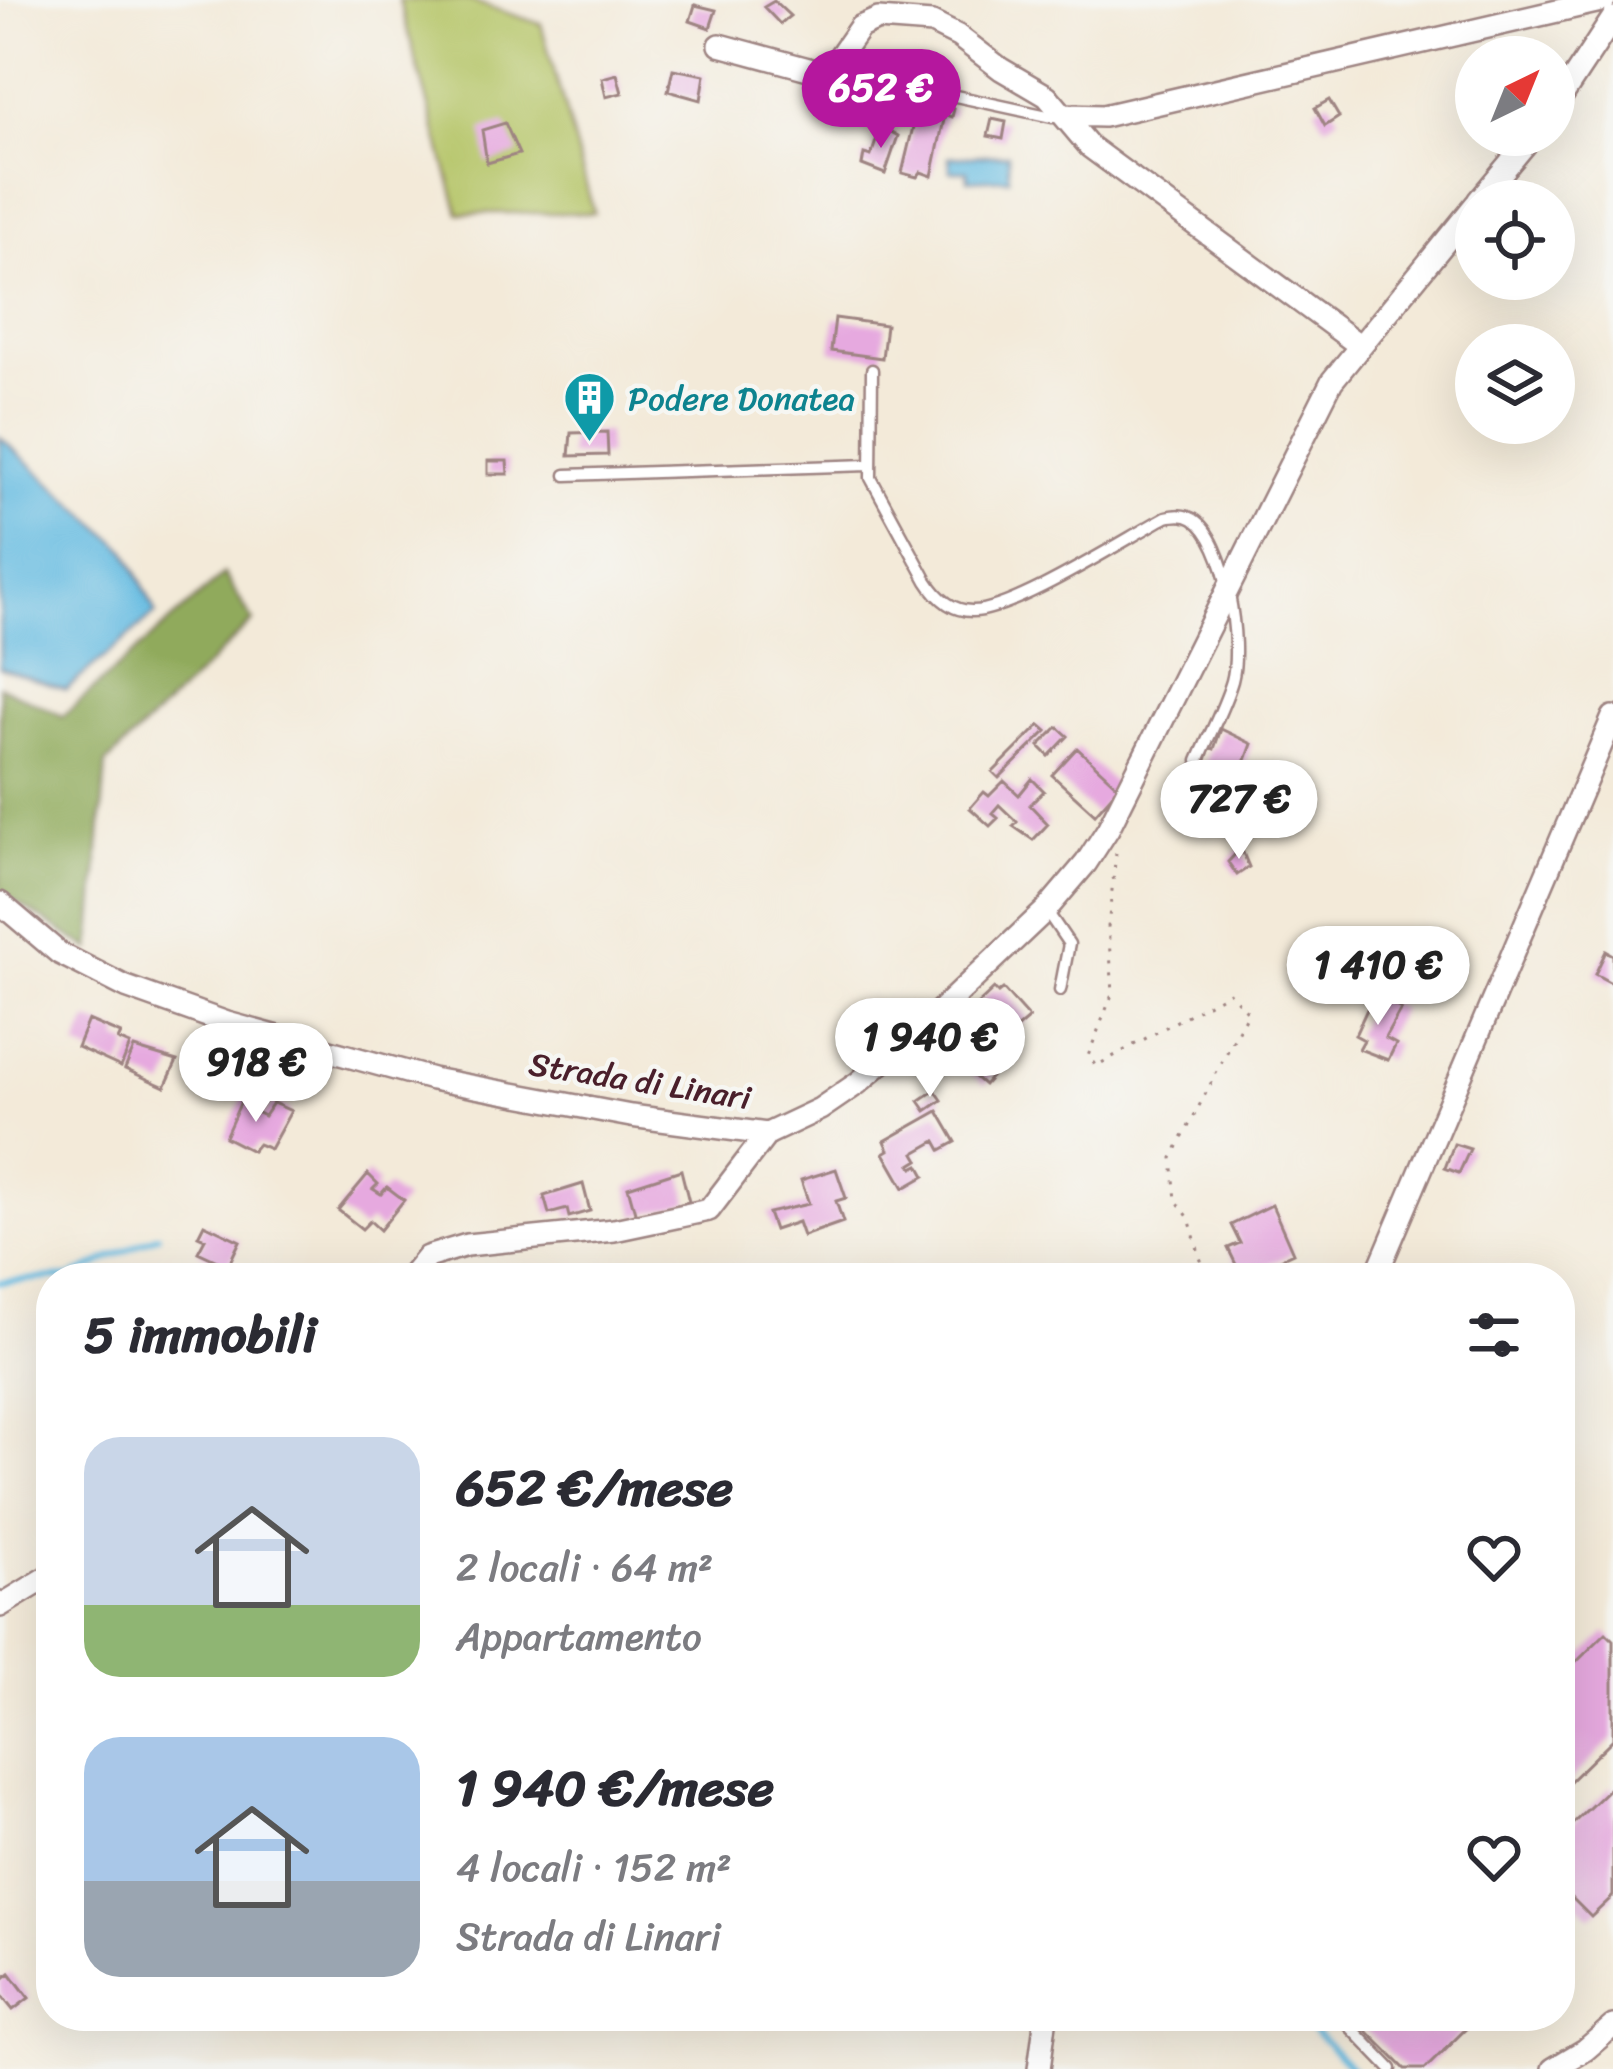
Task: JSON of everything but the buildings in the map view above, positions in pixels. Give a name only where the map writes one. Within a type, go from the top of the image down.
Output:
[{"type":"street","points":[[1067,115],[1103,116],[1605,0]]},
{"type":"street","points":[[1575,76],[1613,18]]},
{"type":"street","points":[[720,45],[827,74],[860,27],[878,19],[932,23],[1047,96],[1090,147],[1359,345]]},
{"type":"street","name":"Strada di Linari","points":[[1495,180],[1515,156]]},
{"type":"street","name":"Strada di Linari","points":[[0,903],[59,952],[126,987],[247,1029],[432,1079],[632,1116],[767,1133],[820,1109],[926,1024],[1046,910],[1086,863],[1108,829],[1332,381],[1455,229]]},
{"type":"street","points":[[1382,1263],[1613,717]]},
{"type":"street","points":[[423,1263],[428,1257],[467,1245],[614,1230],[709,1210],[767,1133]]},
{"type":"street","points":[[0,1606],[36,1584]]},
{"type":"street","points":[[1552,2069],[1613,2026]]},
{"type":"street","points":[[1039,2069],[1044,2031]]},
{"type":"lane","points":[[831,69],[1052,117],[1067,115]]},
{"type":"lane","points":[[872,370],[869,465],[878,495],[936,595],[954,608],[1001,607],[1166,517],[1180,514],[1202,526],[1228,583],[1236,630],[1233,679],[1198,761]]},
{"type":"lane","points":[[566,475],[869,465]]},
{"type":"lane","points":[[1046,910],[1069,944],[1060,990]]},
{"type":"lane","points":[[1354,2031],[1391,2069]]},
{"type":"path","points":[[1108,829],[1116,849],[1108,927],[1113,992],[1088,1056],[1096,1066],[1229,992],[1247,1012],[1172,1158],[1176,1200],[1189,1218],[1202,1263]]},
{"type":"green space","points":[[399,0],[468,0],[541,24],[594,213],[459,213]]},
{"type":"green space","points":[[224,574],[253,621],[106,764],[91,950],[0,892],[0,686],[63,716]]},
{"type":"water","points":[[1008,154],[1009,178],[968,180],[967,171],[950,171],[949,157]]},
{"type":"water","points":[[0,437],[127,551],[156,613],[66,690],[0,668]]},
{"type":"waterway","points":[[100,1263],[158,1235]]},
{"type":"waterway","points":[[0,1282],[36,1279]]},
{"type":"waterway","points":[[1314,2031],[1352,2069]]},
{"type":"place","name":"Podere Donatea","points":[[589,444]]}]
